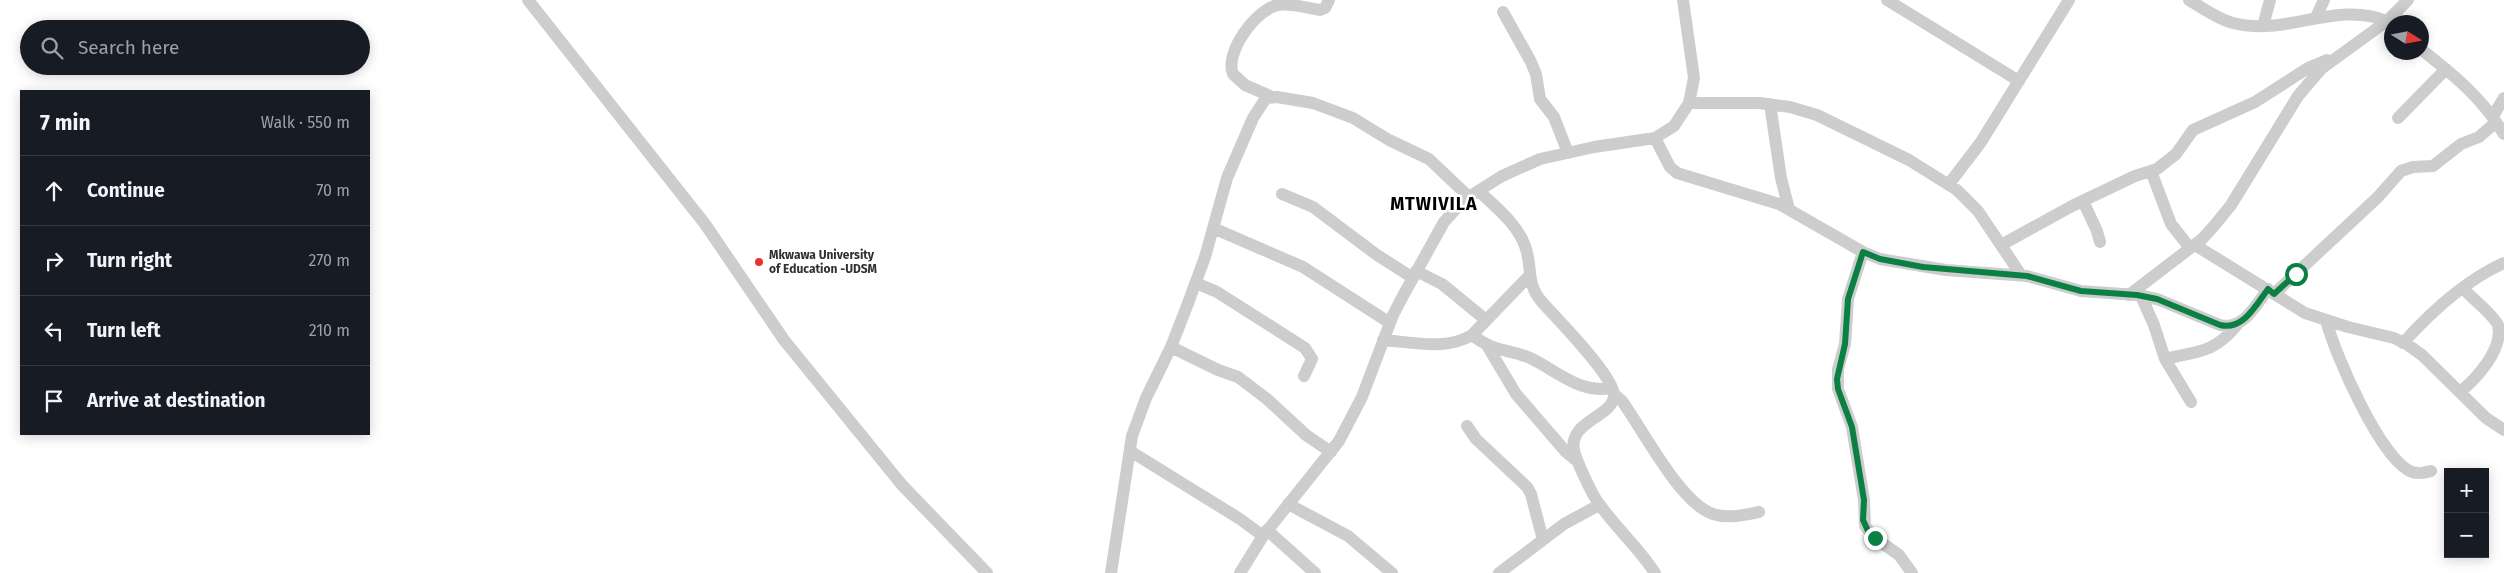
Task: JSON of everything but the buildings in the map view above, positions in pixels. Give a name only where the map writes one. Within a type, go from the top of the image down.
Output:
[{"type":"street","points":[[528,0],[705,224],[784,340],[902,485],[987,573]]},
{"type":"street","points":[[1329,0],[1324,9],[1284,5],[1266,9],[1259,15],[1236,46],[1230,58],[1233,74],[1245,84],[1270,96],[1313,103],[1353,118],[1389,140],[1429,159],[1503,214],[1520,236],[1528,257],[1530,282],[1542,302],[1610,381],[1613,391],[1625,405],[1674,481],[1692,501],[1703,509],[1720,515],[1742,516],[1759,512]]},
{"type":"street","points":[[1240,573],[1265,533],[1330,452],[1362,397],[1390,323],[1444,222],[1474,194],[1502,176],[1540,159],[1655,138],[1674,126],[1689,103],[1694,67],[1683,0]]},
{"type":"street","points":[[1887,0],[2019,81]]},
{"type":"street","points":[[1949,184],[1981,142],[2069,0]]},
{"type":"street","points":[[2189,0],[2228,22],[2263,26],[2284,24],[2318,15],[2354,11],[2372,15],[2384,22]]},
{"type":"street","points":[[2263,26],[2270,0]]},
{"type":"street","points":[[2318,15],[2324,0]]},
{"type":"street","points":[[2395,15],[2408,0]]},
{"type":"street","points":[[1503,12],[1527,53],[1536,74],[1540,99],[1554,117],[1568,153]]},
{"type":"street","points":[[2135,295],[2192,246],[2231,205],[2298,96],[2321,69],[2334,58],[2384,26]]},
{"type":"street","points":[[2429,56],[2475,94],[2495,119],[2504,134]]},
{"type":"street","points":[[2001,245],[2083,201],[2135,176],[2151,171],[2176,154],[2193,130],[2256,102],[2322,61],[2334,58]]},
{"type":"street","points":[[2398,118],[2446,69]]},
{"type":"street","points":[[1111,573],[1132,436],[1140,411],[1171,347],[1196,283],[1227,178],[1253,118],[1263,101],[1270,96]]},
{"type":"street","points":[[2165,358],[2213,348],[2226,338],[2271,292],[2365,209],[2401,171],[2413,167],[2433,166],[2461,144],[2479,137],[2495,119],[2504,98]]},
{"type":"street","points":[[1689,103],[1770,104],[1817,114],[1909,160],[1949,184],[1978,211],[2021,276]]},
{"type":"street","points":[[1770,104],[1781,178],[1789,209]]},
{"type":"street","points":[[1655,138],[1670,167],[1677,173],[1789,209],[1863,252],[1880,259],[1923,267],[2021,276],[2081,291],[2135,295],[2169,303],[2220,325],[2230,327],[2237,325]]},
{"type":"street","points":[[2151,171],[2171,224],[2192,246],[2305,313],[2380,334],[2403,343],[2422,355],[2495,426],[2504,430]]},
{"type":"street","points":[[1282,194],[1313,207],[1377,256],[1414,275],[1442,284],[1486,320]]},
{"type":"street","points":[[2083,201],[2100,242]]},
{"type":"street","points":[[1213,228],[1303,266],[1390,323]]},
{"type":"street","points":[[1863,252],[1848,299],[1845,344],[1838,369],[1838,389],[1852,427],[1864,500],[1865,526],[1875,538],[1899,555],[1912,573]]},
{"type":"street","points":[[2403,343],[2418,327],[2463,288],[2486,271],[2504,263]]},
{"type":"street","points":[[1383,340],[1444,345],[1462,342],[1472,335],[1529,276]]},
{"type":"street","points":[[1196,283],[1217,292],[1305,348],[1312,358],[1304,376]]},
{"type":"street","points":[[2460,392],[2494,358],[2499,336],[2498,326],[2493,319],[2463,288]]},
{"type":"street","points":[[2135,295],[2154,324],[2165,358],[2191,402]]},
{"type":"street","points":[[2326,320],[2338,356],[2369,422],[2407,470],[2418,473],[2431,472]]},
{"type":"street","points":[[1472,335],[1488,346],[1528,357],[1581,387],[1613,391]]},
{"type":"street","points":[[1488,346],[1516,394],[1566,452],[1578,462]]},
{"type":"street","points":[[1171,347],[1218,370],[1238,377],[1260,394],[1299,430],[1330,452]]},
{"type":"street","points":[[1613,391],[1609,406],[1580,429],[1575,438],[1574,453],[1599,505],[1635,546],[1655,573]]},
{"type":"street","points":[[1467,426],[1476,439],[1527,487],[1531,494],[1544,540]]},
{"type":"street","points":[[1130,451],[1265,533],[1302,567],[1315,573]]},
{"type":"street","points":[[1288,504],[1348,536],[1392,573]]},
{"type":"street","points":[[1499,573],[1576,516],[1599,505]]},
{"type":"place","name":"Mkwawa University of Education -UDSM","points":[[759,262]]},
{"type":"district","name":"MTWIVILA","points":[[1434,204]]},
{"type":"route","points":[[1875,538],[1869,533],[1863,520],[1864,500],[1853,444],[1852,427],[1842,403],[1837,379],[1845,344],[1848,299],[1863,252],[1880,259],[1923,267],[2027,276],[2053,285],[2081,291],[2115,295],[2137,295],[2157,299],[2220,325],[2230,327],[2237,325],[2248,316],[2268,289],[2274,294],[2296,274]]}]
